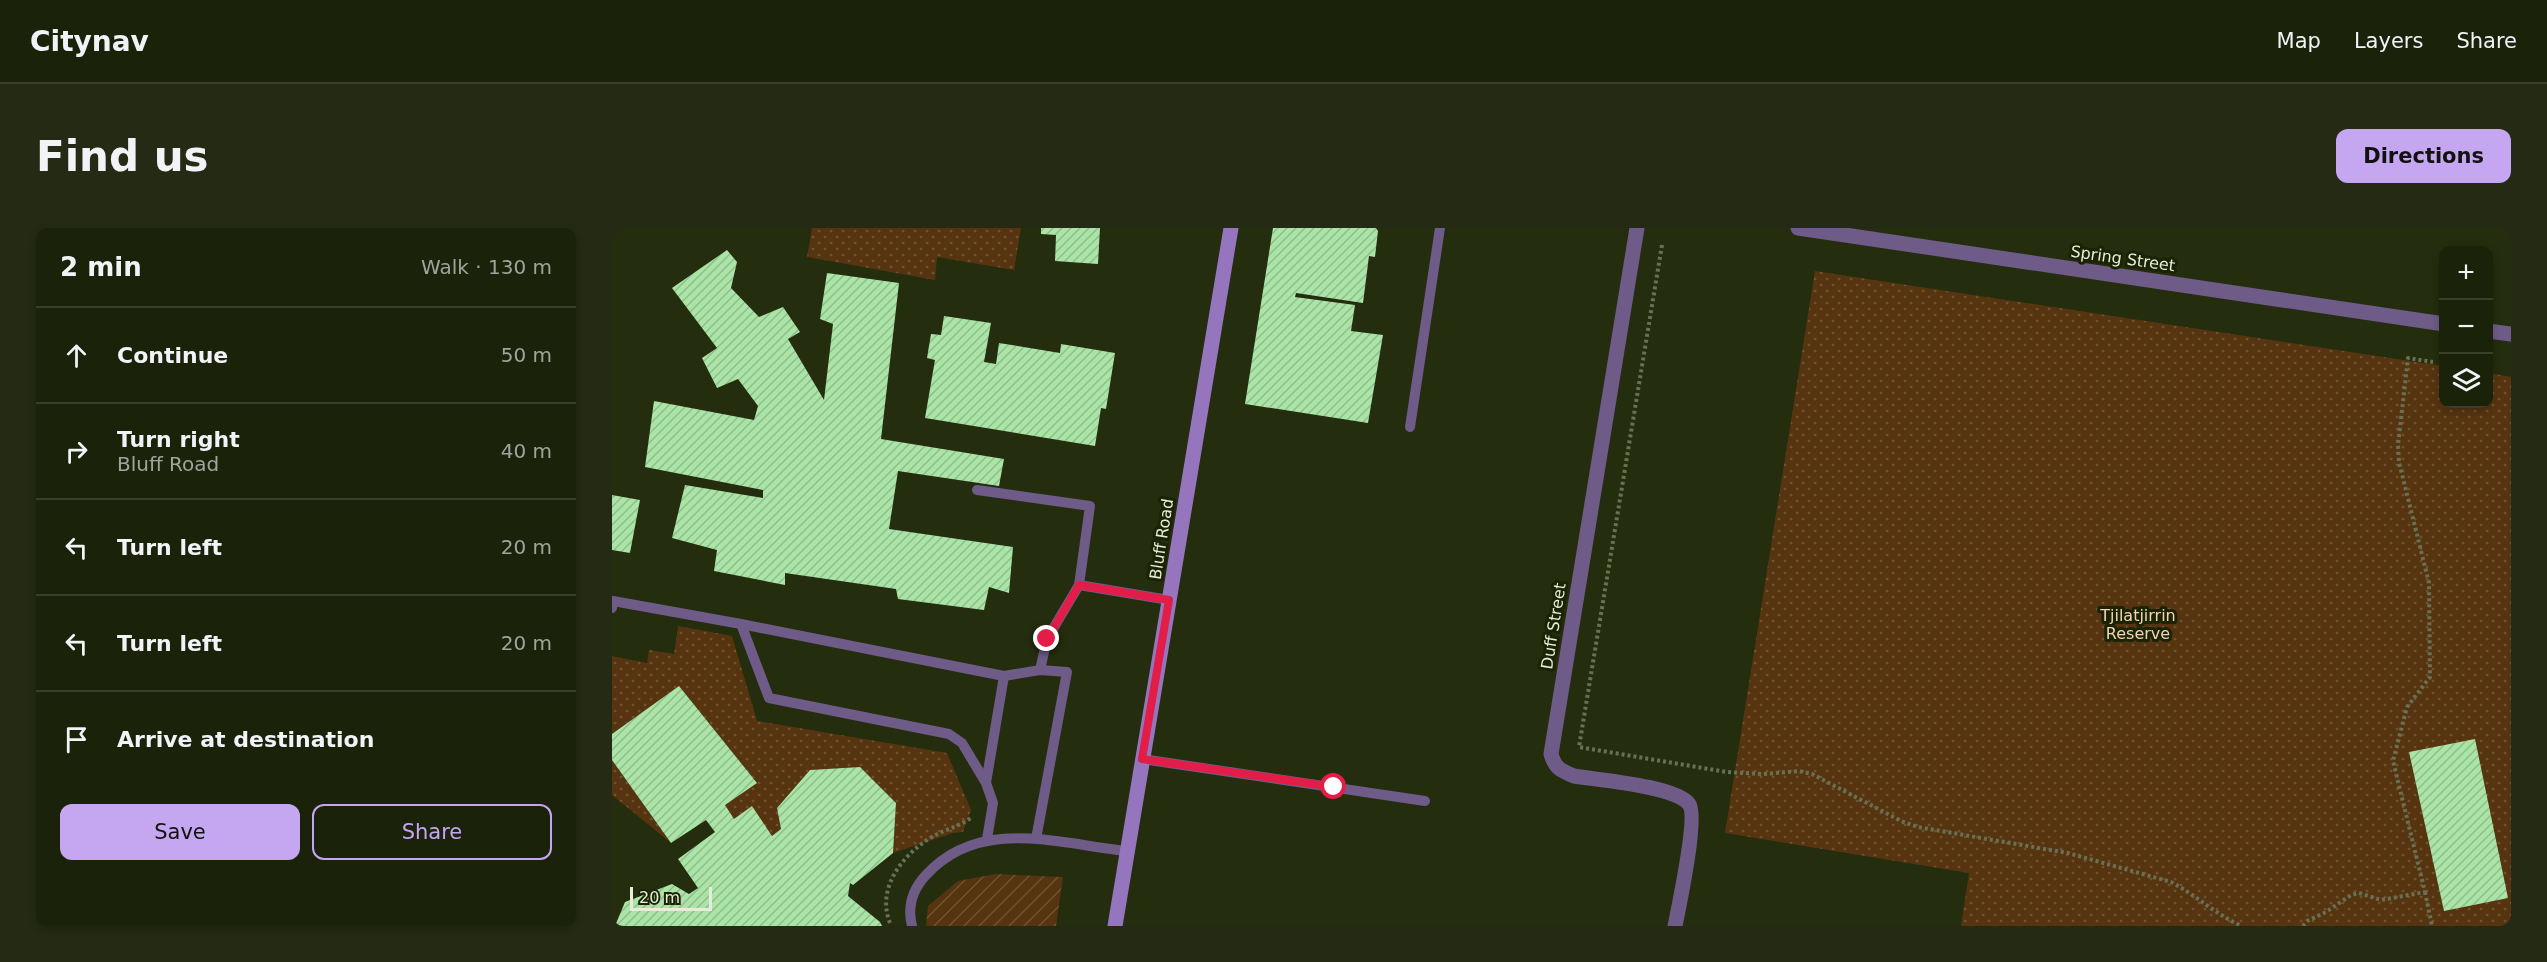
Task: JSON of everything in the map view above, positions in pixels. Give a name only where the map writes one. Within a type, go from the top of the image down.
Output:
[{"type":"main road","name":"Bluff Road","points":[[1114,926],[1231,228]]},
{"type":"street","name":"Duff Street","points":[[1636,228],[1551,754],[1553,763],[1559,770],[1574,776],[1672,792],[1690,805],[1691,830],[1675,926]]},
{"type":"street","name":"Spring Street","points":[[1798,228],[2439,323]]},
{"type":"street","points":[[2493,332],[2511,334]]},
{"type":"lane","points":[[1410,427],[1440,228]]},
{"type":"lane","points":[[977,490],[1090,506],[1079,585],[1047,639],[1040,670]]},
{"type":"lane","points":[[1079,585],[1169,600]]},
{"type":"lane","points":[[612,608],[613,601],[1004,676],[1040,670],[1067,672],[1036,839]]},
{"type":"lane","points":[[741,624],[769,698],[949,734],[962,743],[986,783],[993,803],[987,839]]},
{"type":"lane","points":[[986,783],[1004,676]]},
{"type":"lane","points":[[1142,759],[1425,801]]},
{"type":"lane","points":[[912,926],[909,915],[914,888],[935,865],[963,846],[987,839],[1036,839],[1127,851]]},
{"type":"path","points":[[1662,245],[1579,747],[1727,772],[1763,774],[1799,771],[1812,774],[1901,821],[1918,827],[2068,853],[2171,882],[2185,889],[2227,920],[2242,926]]},
{"type":"path","points":[[2432,926],[2393,762],[2406,707],[2430,677],[2429,583],[2398,462],[2398,445],[2408,358],[2433,362]]},
{"type":"path","points":[[2303,926],[2307,921],[2326,912],[2351,895],[2359,893],[2381,900],[2425,892]]},
{"type":"green space","points":[[812,228],[1021,228],[1014,270],[937,257],[935,280],[807,257]]},
{"type":"green space","name":"Tjilatjirrin Reserve","points":[[1815,271],[2439,365],[2439,408],[2493,408],[2493,374],[2511,377],[2511,926],[1961,926],[1969,873],[1725,833]]},
{"type":"green space","points":[[678,626],[732,636],[757,721],[947,753],[971,810],[963,832],[953,833],[893,853],[896,803],[860,767],[810,770],[777,808],[781,829],[772,836],[752,807],[734,819],[725,805],[756,782],[679,686],[612,734],[612,656],[647,663],[649,650],[674,654]]},
{"type":"green space","points":[[612,760],[671,843],[612,795]]},
{"type":"green space","points":[[996,874],[1063,877],[1056,926],[926,926],[928,906],[958,881]]},
{"type":"building","points":[[1041,228],[1100,228],[1098,264],[1055,261],[1056,235],[1041,234]]},
{"type":"building","points":[[1273,228],[1376,228],[1378,231],[1375,257],[1369,256],[1363,303],[1296,293],[1295,297],[1355,305],[1351,331],[1383,335],[1368,423],[1245,404]]},
{"type":"building","points":[[727,250],[737,262],[731,288],[759,317],[783,307],[800,332],[788,339],[824,400],[833,324],[820,319],[827,273],[899,283],[881,439],[1004,459],[999,486],[898,471],[889,529],[1013,547],[1009,593],[989,587],[984,610],[898,599],[896,589],[785,573],[785,585],[714,571],[717,550],[672,538],[685,485],[763,498],[763,490],[645,467],[654,401],[754,420],[758,406],[738,379],[717,388],[702,358],[717,348],[672,288]]},
{"type":"building","points":[[944,316],[991,323],[984,362],[996,364],[999,343],[1060,353],[1061,344],[1115,353],[1106,409],[1101,408],[1095,446],[925,418],[935,360],[927,358],[931,334],[941,335]]},
{"type":"building","points":[[612,495],[640,500],[630,553],[612,550]]},
{"type":"building","points":[[679,686],[757,783],[725,805],[734,819],[752,806],[772,836],[781,829],[777,808],[810,770],[860,767],[896,803],[893,853],[853,885],[850,883],[848,896],[882,926],[615,926],[625,902],[672,884],[689,894],[698,888],[678,859],[715,832],[706,820],[671,843],[612,760],[612,734]]},
{"type":"building","points":[[2475,739],[2508,898],[2444,911],[2409,752]]},
{"type":"route","points":[[1047,639],[1079,585],[1169,600],[1142,759],[1334,787]]}]
